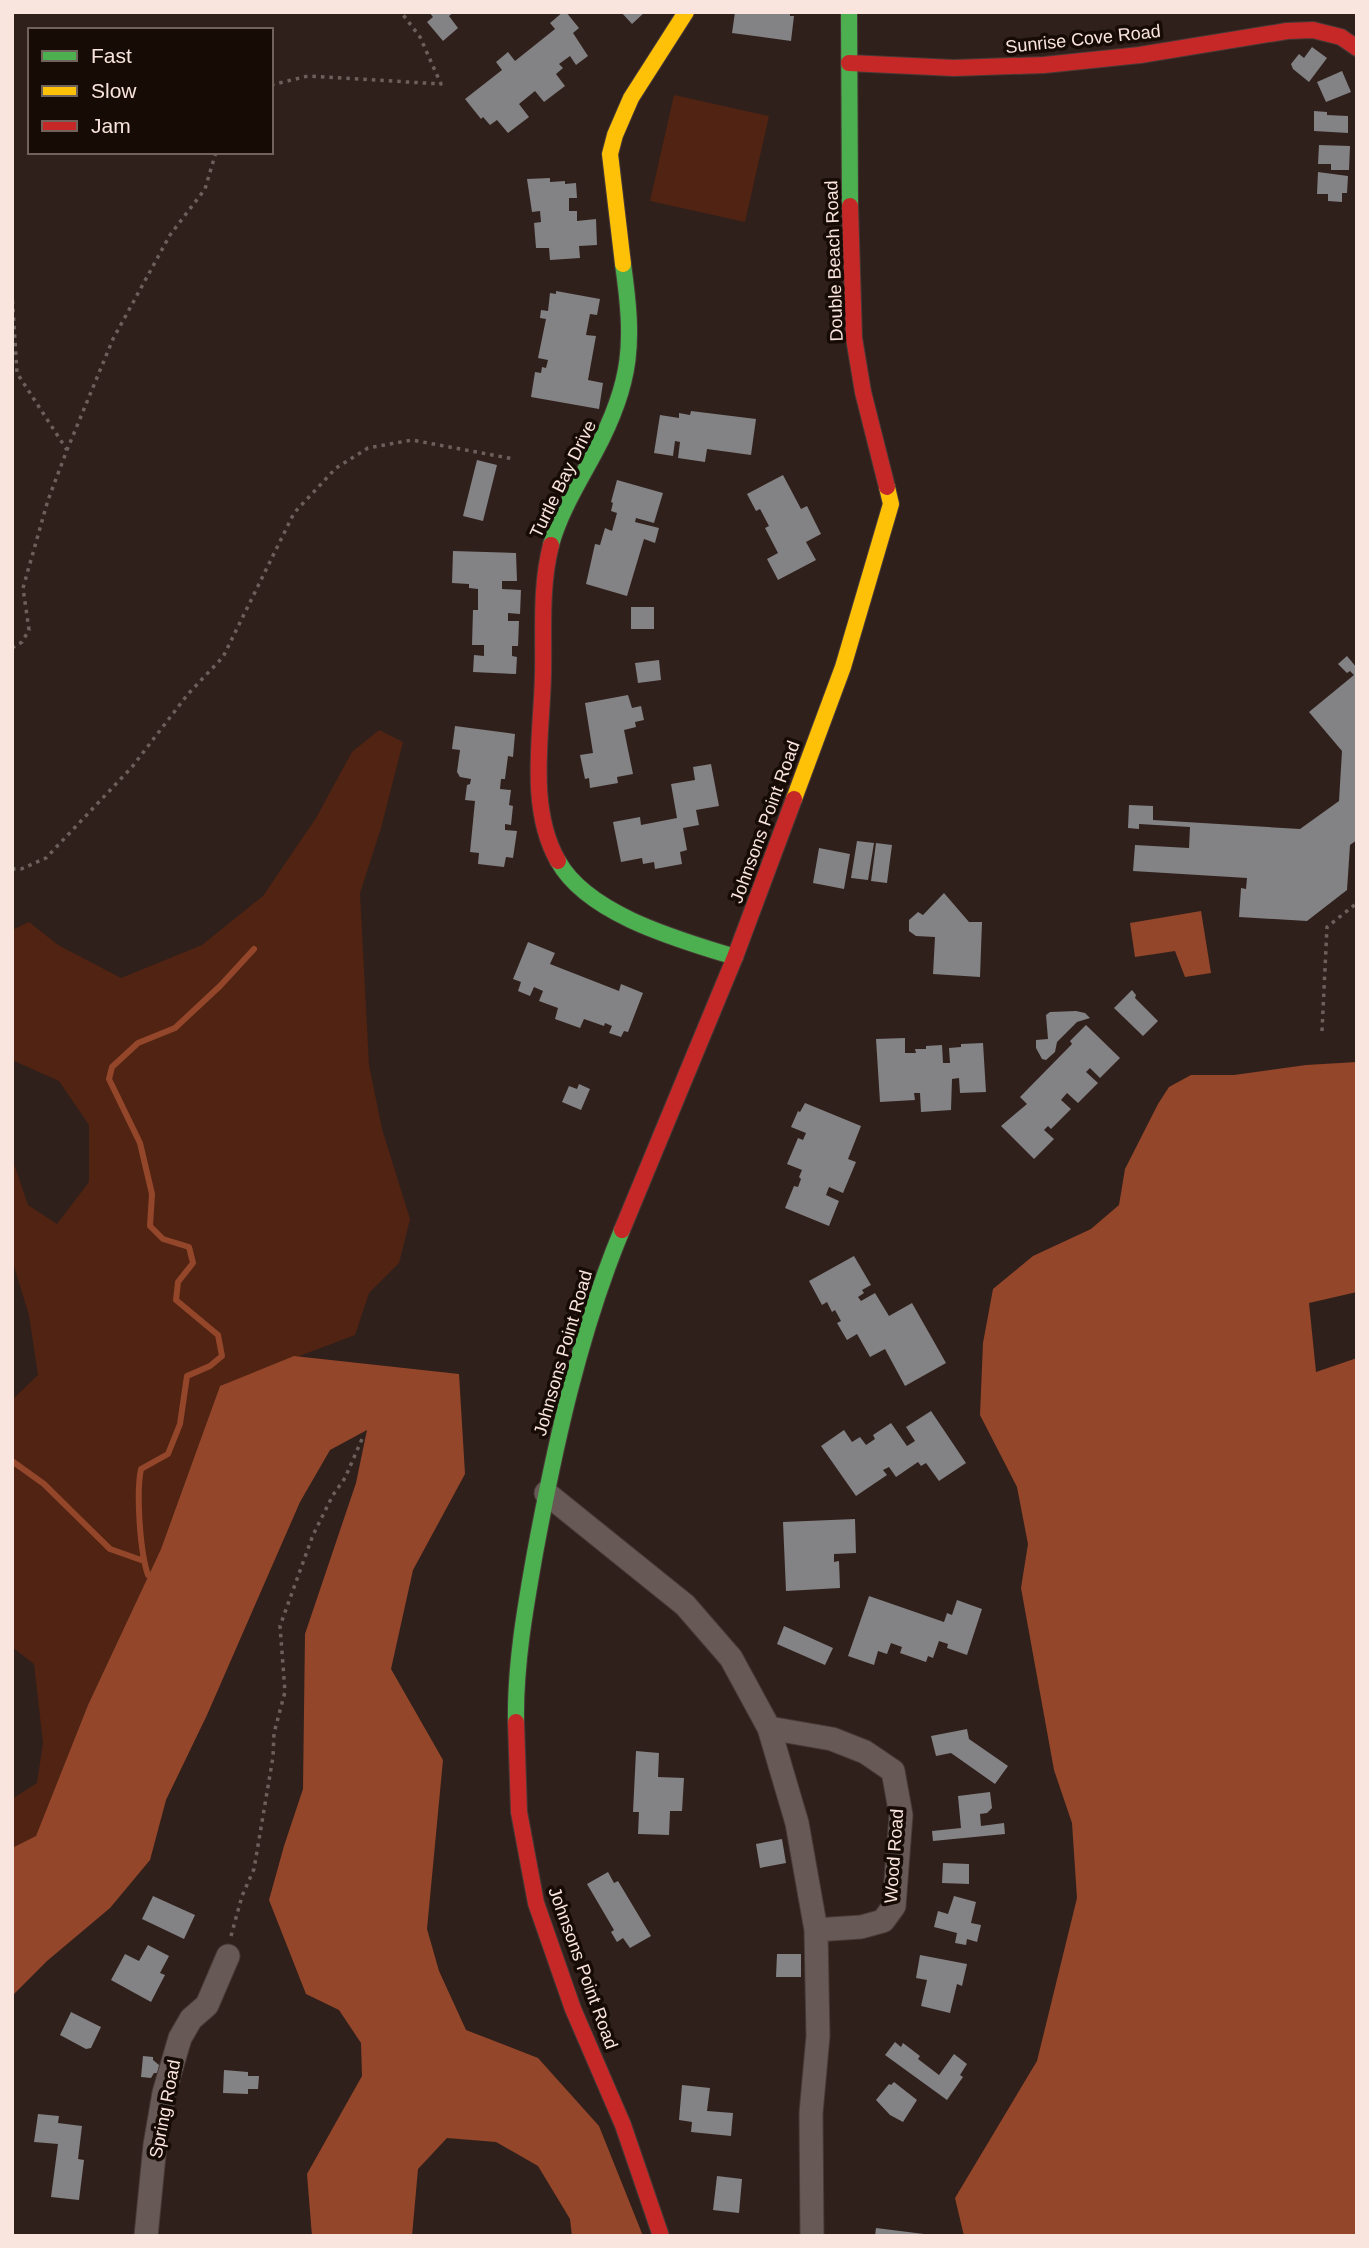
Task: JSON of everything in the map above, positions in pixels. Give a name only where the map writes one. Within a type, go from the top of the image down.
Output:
[{"type":"street","name":"Turtle Bay Drive","points":[[685,12],[622,116],[610,154],[630,331],[629,362],[622,398],[613,420],[572,496],[554,536],[545,565],[542,792],[550,847],[563,872],[593,897],[639,923],[687,943],[735,957]]},
{"type":"street","name":"Double Beach Road","points":[[849,12],[851,292],[854,338],[863,392],[891,504]]},
{"type":"street","name":"Sunrise Cove Road","points":[[849,63],[954,68],[1044,65],[1140,55],[1287,31],[1313,30],[1341,37],[1357,48]]},
{"type":"street","name":"Johnsons Point Road","points":[[661,2236],[623,2125],[573,2009],[536,1903],[519,1812],[516,1709],[522,1628],[546,1493],[571,1385],[610,1258],[735,957],[843,667],[891,504]]},
{"type":"street","points":[[546,1493],[685,1605],[731,1658],[769,1728],[797,1823],[816,1930],[818,2036],[811,2113],[812,2236]]},
{"type":"street","name":"Wood Road","points":[[769,1728],[832,1740],[865,1752],[893,1771],[901,1815],[894,1906],[883,1921],[861,1927],[816,1930]]},
{"type":"street","name":"Spring Road","points":[[146,2236],[155,2145],[164,2093],[180,2038],[191,2019],[207,2005],[228,1956]]},
{"type":"path","points":[[273,85],[308,76],[441,84],[430,56],[404,13]]},
{"type":"path","points":[[12,648],[22,642],[29,630],[23,588],[48,500],[66,450],[113,339],[170,235],[205,189],[215,154]]},
{"type":"path","points":[[12,292],[17,373],[66,450]]},
{"type":"path","points":[[12,869],[21,869],[46,858],[132,767],[188,694],[223,657],[294,513],[336,468],[368,448],[412,440],[514,459]]},
{"type":"path","points":[[1322,1031],[1327,927],[1357,902]]},
{"type":"path","points":[[228,1956],[236,1915],[254,1869],[274,1757],[274,1733],[285,1692],[280,1626],[313,1535],[333,1495],[345,1478],[362,1440]]},
{"type":"shaded area","points":[[674,95],[769,116],[745,222],[650,201]]},
{"type":"shaded area","points":[[379,730],[403,742],[381,828],[360,893],[369,1065],[382,1129],[410,1219],[399,1263],[369,1293],[355,1335],[220,1386],[161,1549],[88,1705],[36,1836],[12,1848],[12,1799],[37,1783],[43,1743],[34,1664],[12,1647],[12,1400],[38,1375],[29,1315],[12,1260],[12,1158],[28,1205],[57,1224],[89,1182],[89,1125],[59,1081],[12,1060],[12,930],[29,922],[58,945],[121,978],[202,945],[263,896],[316,818],[352,752]]},
{"type":"shaded area","points":[[1201,911],[1211,973],[1185,977],[1175,951],[1135,957],[1130,923]]},
{"type":"shaded area","points":[[1357,1062],[1357,1292],[1309,1303],[1316,1372],[1357,1358],[1357,2236],[964,2236],[955,2198],[1037,2061],[1077,1898],[1072,1823],[1054,1770],[1021,1588],[1028,1544],[1017,1487],[980,1415],[983,1343],[993,1289],[1033,1256],[1091,1229],[1119,1205],[1125,1169],[1169,1087],[1191,1075],[1234,1075],[1306,1065]]},
{"type":"shaded area","points":[[294,1356],[459,1374],[465,1474],[413,1570],[391,1669],[443,1760],[427,1929],[439,1971],[466,2030],[538,2058],[599,2126],[643,2236],[572,2236],[570,2219],[538,2166],[496,2142],[447,2138],[418,2169],[412,2236],[312,2236],[307,2174],[362,2076],[361,2043],[339,2010],[306,1994],[269,1900],[303,1789],[305,1634],[356,1483],[367,1430],[330,1450],[300,1502],[207,1715],[166,1800],[150,1860],[110,1908],[47,1961],[12,1996],[12,1848],[36,1836],[88,1705],[161,1549],[220,1386]]},
{"type":"building","points":[[429,12],[454,12],[449,16],[458,28],[443,41],[427,22],[433,17]]},
{"type":"building","points":[[566,12],[579,28],[573,33],[588,56],[576,65],[570,56],[559,64],[563,68],[556,74],[565,86],[544,102],[535,91],[519,104],[529,117],[508,133],[497,120],[490,125],[483,117],[481,119],[465,99],[502,70],[496,62],[508,52],[515,61],[555,29],[550,23]]},
{"type":"building","points":[[621,12],[645,12],[632,24]]},
{"type":"building","points":[[735,12],[790,12],[790,16],[794,16],[791,41],[732,33]]},
{"type":"building","points":[[1312,47],[1327,58],[1309,82],[1293,69],[1291,64],[1299,54],[1304,58]]},
{"type":"building","points":[[1342,71],[1351,92],[1326,102],[1317,82]]},
{"type":"building","points":[[1314,111],[1348,116],[1348,133],[1314,131]]},
{"type":"building","points":[[1319,145],[1350,146],[1349,170],[1331,170],[1331,164],[1318,164]]},
{"type":"building","points":[[1318,172],[1348,176],[1347,193],[1342,193],[1342,202],[1328,201],[1328,194],[1317,194]]},
{"type":"building","points":[[550,178],[550,182],[576,183],[577,198],[569,198],[569,211],[577,211],[577,221],[596,219],[597,245],[579,246],[580,258],[550,260],[549,248],[536,248],[534,223],[541,222],[540,211],[532,212],[527,179]]},
{"type":"building","points":[[556,291],[600,299],[597,315],[590,314],[586,335],[596,336],[588,380],[603,383],[599,409],[531,397],[535,372],[541,373],[548,360],[538,358],[546,319],[540,318],[541,310],[548,311],[550,293],[556,294]]},
{"type":"building","points":[[691,411],[756,419],[751,455],[707,449],[705,462],[678,458],[680,442],[675,441],[673,456],[654,453],[660,415],[679,418],[679,413],[690,415]]},
{"type":"building","points":[[477,460],[497,465],[483,521],[463,516]]},
{"type":"building","points":[[783,475],[801,509],[807,506],[821,534],[806,542],[816,560],[778,580],[767,559],[778,553],[765,528],[769,526],[760,509],[756,511],[747,494]]},
{"type":"building","points":[[617,480],[663,493],[654,523],[636,518],[635,522],[659,528],[655,543],[644,539],[627,596],[586,584],[595,544],[600,545],[605,528],[612,531],[617,513],[611,511],[611,502]]},
{"type":"building","points":[[453,551],[516,553],[517,581],[502,581],[502,589],[521,590],[520,614],[508,613],[508,621],[519,621],[518,646],[512,646],[512,656],[517,657],[516,674],[473,672],[474,655],[484,656],[484,645],[472,645],[473,610],[478,610],[478,589],[469,588],[469,584],[452,583]]},
{"type":"building","points":[[631,607],[654,607],[654,629],[631,629]]},
{"type":"building","points":[[1347,656],[1357,668],[1357,840],[1350,845],[1347,890],[1307,921],[1239,917],[1241,888],[1246,889],[1247,878],[1133,871],[1135,845],[1189,848],[1190,827],[1139,824],[1139,829],[1128,828],[1129,805],[1153,806],[1153,820],[1300,829],[1339,801],[1342,751],[1309,712],[1354,675],[1350,671],[1347,673],[1338,664]]},
{"type":"building","points":[[659,660],[661,680],[638,683],[635,663]]},
{"type":"building","points":[[628,695],[632,708],[641,706],[644,720],[635,722],[636,727],[624,730],[633,774],[617,777],[618,783],[590,788],[589,778],[585,779],[580,755],[593,753],[585,703]]},
{"type":"building","points":[[455,726],[515,734],[513,757],[508,756],[505,779],[501,779],[500,789],[511,790],[509,805],[513,806],[511,825],[505,824],[505,830],[517,831],[513,858],[506,857],[504,867],[478,864],[479,853],[470,852],[475,801],[465,800],[467,785],[471,779],[460,777],[457,772],[460,750],[452,749]]},
{"type":"building","points":[[711,764],[719,806],[696,810],[699,825],[683,828],[687,850],[680,852],[682,864],[655,869],[654,862],[643,864],[642,858],[621,862],[613,822],[640,817],[641,825],[677,818],[671,784],[695,780],[693,767]]},
{"type":"building","points":[[857,841],[874,843],[868,880],[851,878]]},
{"type":"building","points":[[876,843],[892,845],[887,883],[871,881]]},
{"type":"building","points":[[819,848],[850,854],[844,889],[813,883]]},
{"type":"building","points":[[944,893],[969,922],[982,922],[980,977],[933,974],[935,937],[916,936],[909,931],[909,920],[918,912],[923,915]]},
{"type":"building","points":[[528,942],[555,953],[550,964],[619,991],[621,984],[643,993],[628,1032],[624,1031],[621,1037],[609,1033],[612,1026],[605,1023],[604,1026],[584,1019],[580,1028],[555,1019],[558,1008],[539,1001],[543,991],[534,987],[530,996],[518,991],[521,982],[513,979]]},
{"type":"building","points":[[1132,990],[1135,998],[1158,1021],[1143,1036],[1114,1008]]},
{"type":"building","points":[[1050,1012],[1085,1013],[1090,1018],[1077,1022],[1057,1042],[1055,1052],[1046,1060],[1042,1059],[1036,1048],[1036,1040],[1048,1039],[1046,1015]]},
{"type":"building","points":[[1086,1025],[1120,1058],[1100,1078],[1090,1068],[1086,1072],[1098,1083],[1078,1103],[1067,1093],[1061,1100],[1071,1109],[1051,1129],[1048,1126],[1044,1130],[1054,1139],[1034,1159],[1001,1126],[1027,1104],[1020,1097],[1072,1044],[1070,1041]]},
{"type":"building","points":[[905,1038],[905,1053],[916,1053],[915,1049],[926,1049],[926,1046],[942,1045],[943,1063],[950,1063],[949,1048],[961,1047],[961,1044],[983,1043],[986,1092],[960,1093],[959,1078],[952,1079],[951,1110],[921,1112],[920,1093],[914,1093],[915,1100],[880,1102],[876,1039]]},
{"type":"building","points":[[579,1084],[590,1089],[581,1110],[562,1102],[569,1086],[577,1089]]},
{"type":"building","points":[[805,1103],[861,1126],[848,1159],[856,1162],[843,1193],[829,1187],[826,1195],[839,1201],[829,1226],[785,1208],[794,1186],[798,1187],[801,1179],[799,1177],[802,1170],[787,1164],[798,1138],[803,1140],[806,1133],[791,1127]]},
{"type":"building","points":[[854,1256],[871,1285],[862,1290],[864,1293],[858,1297],[861,1301],[875,1293],[889,1316],[912,1303],[946,1363],[905,1386],[885,1349],[870,1357],[857,1334],[847,1340],[837,1323],[841,1321],[835,1310],[832,1312],[827,1302],[822,1305],[809,1281]]},
{"type":"building","points":[[931,1411],[966,1463],[939,1481],[926,1463],[921,1466],[918,1462],[896,1477],[889,1467],[883,1470],[887,1475],[856,1496],[821,1446],[844,1430],[852,1442],[860,1437],[866,1445],[875,1439],[873,1435],[891,1423],[907,1446],[915,1441],[906,1427]]},
{"type":"building","points":[[855,1519],[856,1553],[834,1554],[834,1562],[839,1561],[840,1588],[786,1591],[783,1522]]},
{"type":"building","points":[[869,1596],[944,1622],[947,1613],[952,1615],[957,1600],[982,1609],[967,1655],[947,1648],[948,1644],[939,1641],[933,1658],[928,1656],[926,1662],[900,1653],[902,1647],[891,1643],[887,1654],[878,1651],[874,1665],[848,1656]]},
{"type":"building","points":[[784,1626],[833,1648],[825,1665],[777,1644]]},
{"type":"building","points":[[967,1729],[969,1739],[1008,1766],[995,1784],[951,1753],[936,1756],[931,1736]]},
{"type":"building","points":[[636,1751],[659,1753],[658,1777],[684,1778],[682,1811],[670,1811],[669,1835],[638,1834],[639,1812],[633,1812]]},
{"type":"building","points":[[990,1792],[992,1808],[987,1813],[980,1814],[981,1826],[1004,1823],[1005,1834],[933,1841],[932,1831],[961,1828],[958,1796]]},
{"type":"building","points":[[782,1839],[786,1863],[760,1868],[756,1844]]},
{"type":"building","points":[[943,1863],[969,1864],[969,1884],[942,1883]]},
{"type":"building","points":[[608,1872],[614,1883],[618,1881],[651,1936],[630,1948],[623,1938],[617,1942],[611,1932],[614,1930],[587,1884]]},
{"type":"building","points":[[153,1896],[195,1915],[184,1939],[142,1919]]},
{"type":"building","points":[[954,1896],[976,1902],[971,1923],[981,1925],[977,1942],[967,1939],[966,1945],[955,1943],[957,1933],[934,1927],[938,1911],[948,1914]]},
{"type":"building","points":[[148,1945],[169,1956],[160,1973],[165,1975],[151,2002],[111,1980],[125,1954],[139,1961]]},
{"type":"building","points":[[777,1954],[801,1954],[801,1977],[776,1977]]},
{"type":"building","points":[[920,1955],[967,1964],[962,1986],[957,1984],[950,2013],[921,2006],[927,1980],[916,1978]]},
{"type":"building","points":[[71,2012],[101,2027],[91,2048],[86,2049],[60,2035]]},
{"type":"building","points":[[895,2042],[901,2047],[903,2043],[939,2075],[954,2054],[967,2064],[960,2075],[963,2077],[947,2100],[885,2055]]},
{"type":"building","points":[[143,2056],[153,2057],[159,2065],[158,2073],[154,2073],[151,2078],[141,2077]]},
{"type":"building","points":[[224,2070],[259,2076],[258,2089],[248,2089],[248,2094],[223,2093]]},
{"type":"building","points":[[894,2082],[917,2100],[903,2122],[890,2115],[876,2100],[889,2084]]},
{"type":"building","points":[[682,2085],[710,2088],[707,2111],[733,2113],[731,2136],[691,2132],[692,2122],[679,2120]]},
{"type":"building","points":[[38,2114],[59,2116],[58,2123],[82,2126],[78,2159],[84,2160],[79,2200],[51,2197],[58,2144],[34,2142]]},
{"type":"building","points":[[717,2176],[742,2179],[739,2213],[713,2210]]},
{"type":"building","points":[[876,2228],[924,2234],[924,2236],[875,2236]]},
{"type":"waterway","points":[[148,1575],[140,1522],[141,1469],[168,1454],[180,1424],[187,1376],[210,1366],[222,1356],[218,1335],[176,1300],[178,1282],[193,1263],[189,1247],[163,1239],[150,1226],[152,1194],[140,1143],[109,1079],[112,1067],[138,1043],[175,1028],[220,986],[254,949]]},
{"type":"waterway","points":[[12,1461],[44,1484],[110,1549],[144,1561]]},
{"type":"traffic: fast","points":[[849,12],[850,206]]},
{"type":"traffic: fast","points":[[551,545],[565,509],[608,427],[623,382],[629,339],[623,264]]},
{"type":"traffic: fast","points":[[558,861],[572,880],[613,911],[663,933],[735,957]]},
{"type":"traffic: fast","points":[[516,1722],[517,1680],[524,1616],[551,1471],[581,1348],[622,1230]]},
{"type":"traffic: slow","points":[[623,264],[610,154],[631,98],[686,12]]},
{"type":"traffic: slow","points":[[794,799],[843,667],[891,504],[887,487]]},
{"type":"traffic: jam","points":[[849,63],[954,68],[1044,65],[1140,55],[1287,31],[1313,30],[1341,37],[1357,48]]},
{"type":"traffic: jam","points":[[850,206],[854,338],[863,392],[887,487]]},
{"type":"traffic: jam","points":[[551,545],[544,593],[538,770],[542,817],[548,840],[558,861]]},
{"type":"traffic: jam","points":[[622,1230],[735,957],[794,799]]},
{"type":"traffic: jam","points":[[516,1722],[519,1812],[536,1903],[573,2009],[623,2125],[661,2236]]}]
